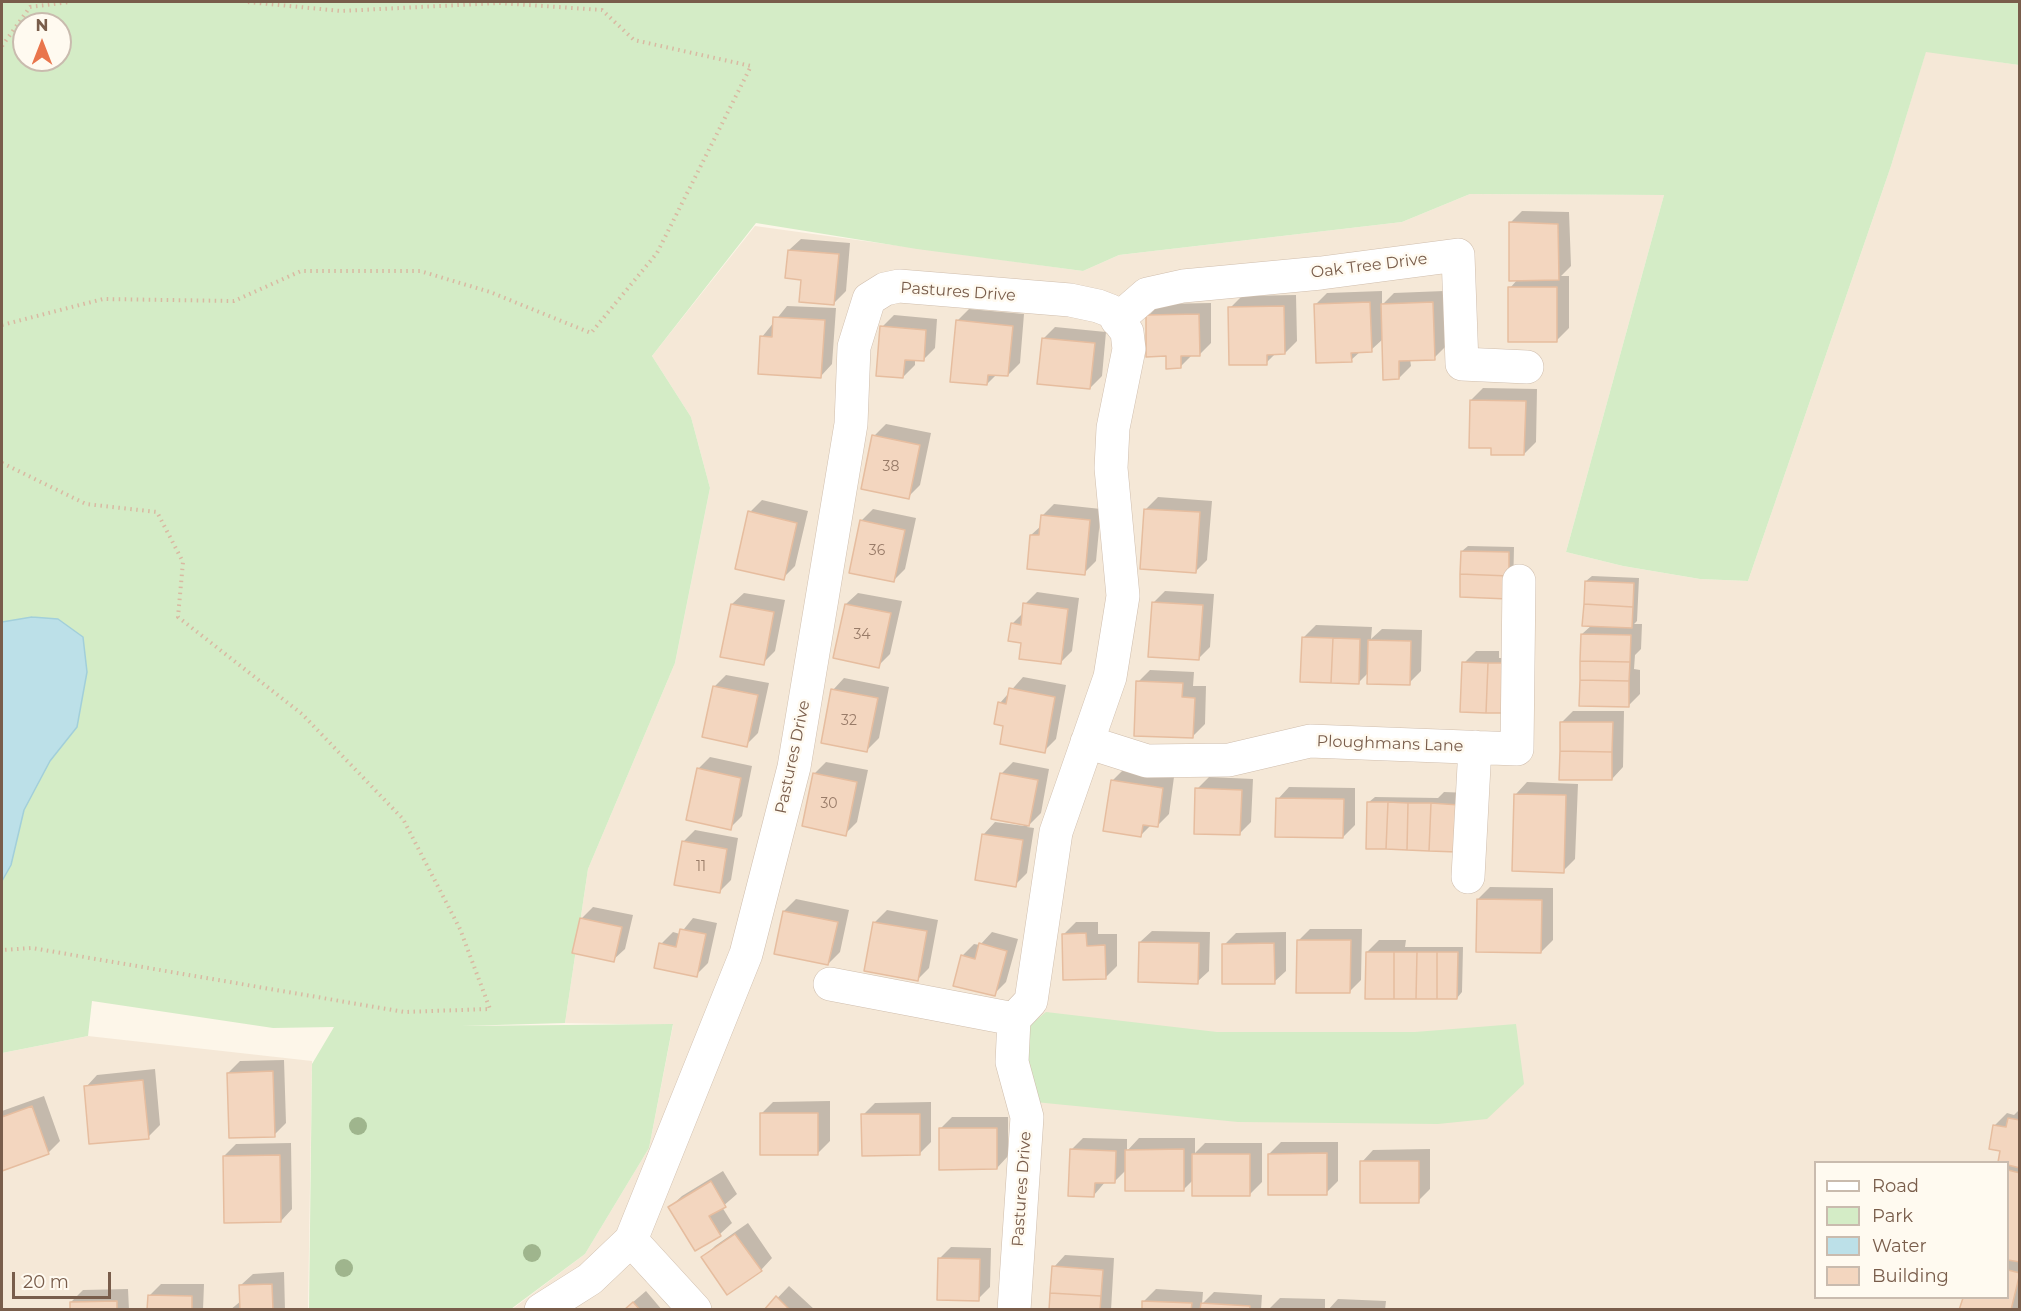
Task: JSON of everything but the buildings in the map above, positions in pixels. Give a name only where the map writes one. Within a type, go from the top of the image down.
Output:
[{"type":"street","name":"Oak Tree Drive","points":[[1117,320],[1147,294],[1183,286],[1458,255],[1462,364],[1527,367]]},
{"type":"street","name":"Pastures Drive","points":[[541,1310],[590,1279],[631,1240],[746,954],[788,789],[851,424],[854,347],[869,299],[885,289],[899,286],[1071,300],[1111,310],[1117,320]]},
{"type":"street","points":[[830,984],[1014,1019],[1031,1001],[1056,832],[1110,677],[1123,596],[1111,468],[1113,428],[1129,349],[1127,332],[1117,320]]},
{"type":"street","name":"Ploughmans Lane","points":[[1087,742],[1148,761],[1229,760],[1310,741],[1517,749],[1519,581]]},
{"type":"street","points":[[1467,877],[1474,747]]},
{"type":"street","name":"Pastures Drive","points":[[1014,1019],[1012,1062],[1027,1117],[1014,1310]]},
{"type":"street","points":[[631,1240],[695,1310]]},
{"type":"path","points":[[2,46],[30,8],[70,2]]},
{"type":"path","points":[[2,325],[103,299],[234,301],[301,271],[420,271],[490,292],[591,333],[657,253],[751,66],[634,40],[602,10],[499,3],[341,11],[248,2]]},
{"type":"path","points":[[2,463],[86,504],[157,512],[183,562],[178,617],[302,714],[403,819],[460,929],[490,1009],[404,1012],[32,948],[2,950]]},
{"type":"shaded area","points":[[1926,51],[2019,65],[2019,1309],[511,1310],[585,1254],[649,1148],[673,1025],[565,1023],[588,869],[675,663],[710,488],[691,417],[652,356],[755,226],[1083,271],[1119,255],[1402,222],[1470,194],[1664,195],[1566,552],[1623,566],[1700,579],[1748,581],[1891,166]]},
{"type":"shaded area","points":[[88,1036],[312,1061],[308,1309],[2,1310],[2,1053]]},
{"type":"green space","points":[[2,2],[2019,2],[2019,65],[1926,52],[1891,166],[1748,581],[1700,579],[1623,566],[1566,552],[1664,195],[1470,194],[1402,222],[1119,255],[1083,271],[917,249],[756,223],[652,356],[691,417],[710,488],[675,663],[588,869],[565,1023],[461,1026],[673,1024],[649,1148],[585,1254],[511,1309],[309,1309],[312,1064],[334,1027],[273,1028],[92,1001],[88,1036],[2,1053]]},
{"type":"green space","points":[[1046,1012],[1217,1032],[1415,1032],[1516,1024],[1524,1084],[1487,1119],[1438,1124],[1238,1122],[1035,1102],[1025,1075],[1024,1030]]},
{"type":"water","points":[[32,617],[58,619],[83,637],[87,672],[77,727],[50,761],[24,810],[11,865],[2,881],[2,622]]}]
